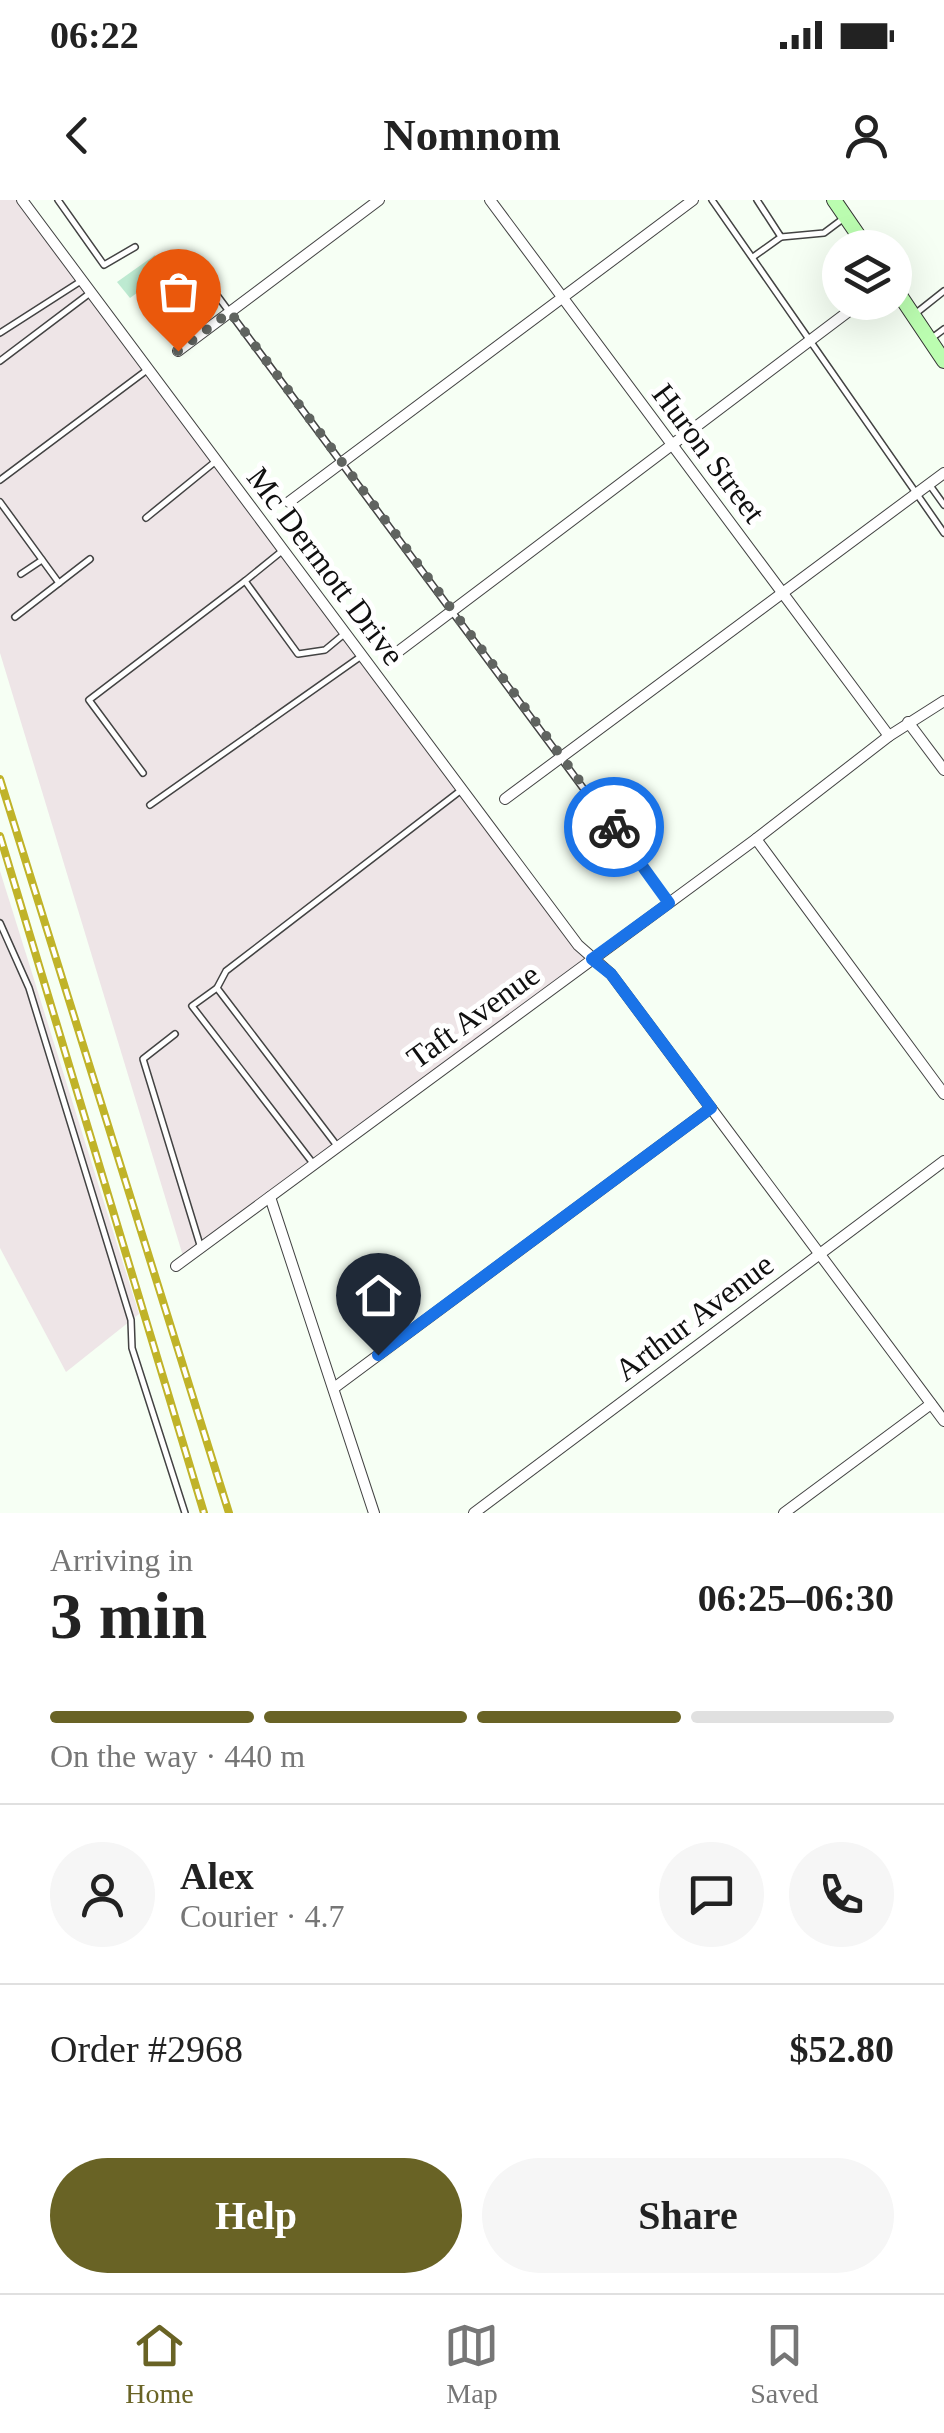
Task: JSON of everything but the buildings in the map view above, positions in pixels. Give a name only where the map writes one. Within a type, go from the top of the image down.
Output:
[{"type":"main road","points":[[834,200],[855,230]]},
{"type":"main road","points":[[913,315],[944,361]]},
{"type":"street","name":"Mc Dermott Drive","points":[[22,200],[462,789],[592,959],[611,974],[944,1421]]},
{"type":"street","points":[[178,351],[379,200]]},
{"type":"street","name":"Huron Street","points":[[490,200],[889,736]]},
{"type":"street","points":[[289,502],[693,200]]},
{"type":"street","points":[[399,651],[838,320]]},
{"type":"street","points":[[505,799],[944,474]]},
{"type":"street","name":"Taft Avenue","points":[[176,1266],[756,840],[908,722],[944,701]]},
{"type":"street","points":[[908,722],[944,770]]},
{"type":"street","points":[[756,840],[944,1094]]},
{"type":"street","points":[[334,1388],[711,1108]]},
{"type":"street","name":"Arthur Avenue","points":[[474,1513],[944,1161]]},
{"type":"street","points":[[270,1197],[374,1513]]},
{"type":"street","points":[[784,1513],[931,1404]]},
{"type":"lane","points":[[58,200],[104,265],[135,247]]},
{"type":"lane","points":[[712,200],[944,533]]},
{"type":"lane","points":[[757,200],[781,237]]},
{"type":"lane","points":[[753,257],[781,237],[824,232],[846,217]]},
{"type":"lane","points":[[196,267],[669,903]]},
{"type":"lane","points":[[0,332],[82,281]]},
{"type":"lane","points":[[913,315],[944,291]]},
{"type":"lane","points":[[0,361],[90,293]]},
{"type":"lane","points":[[930,340],[944,329]]},
{"type":"lane","points":[[0,480],[147,370]]},
{"type":"lane","points":[[146,518],[216,462]]},
{"type":"lane","points":[[929,484],[944,505]]},
{"type":"lane","points":[[1,504],[59,583]]},
{"type":"lane","points":[[144,773],[89,700],[283,550]]},
{"type":"lane","points":[[21,574],[42,560]]},
{"type":"lane","points":[[15,617],[90,560]]},
{"type":"lane","points":[[245,581],[298,654],[325,650],[346,633]]},
{"type":"lane","points":[[150,805],[362,655]]},
{"type":"lane","points":[[314,1165],[192,1006],[217,988],[226,971],[462,789]]},
{"type":"lane","points":[[0,922],[29,988],[131,1320],[132,1348],[185,1513]]},
{"type":"lane","points":[[217,988],[338,1147]]},
{"type":"lane","points":[[175,1034],[143,1059],[201,1248]]},
{"type":"shaded area","points":[[0,200],[19,200],[586,959],[183,1256],[0,653]]},
{"type":"shaded area","points":[[0,871],[139,1314],[66,1372],[0,1248]]},
{"type":"green space","points":[[155,255],[167,271],[130,298],[117,282]]},
{"type":"railway","points":[[0,779],[229,1513]]},
{"type":"railway","points":[[0,836],[204,1513]]},
{"type":"way so far","points":[[178,351],[230,312],[614,827]]},
{"type":"route","points":[[378,1355],[711,1108],[611,974],[592,959],[669,903],[614,827]]}]
